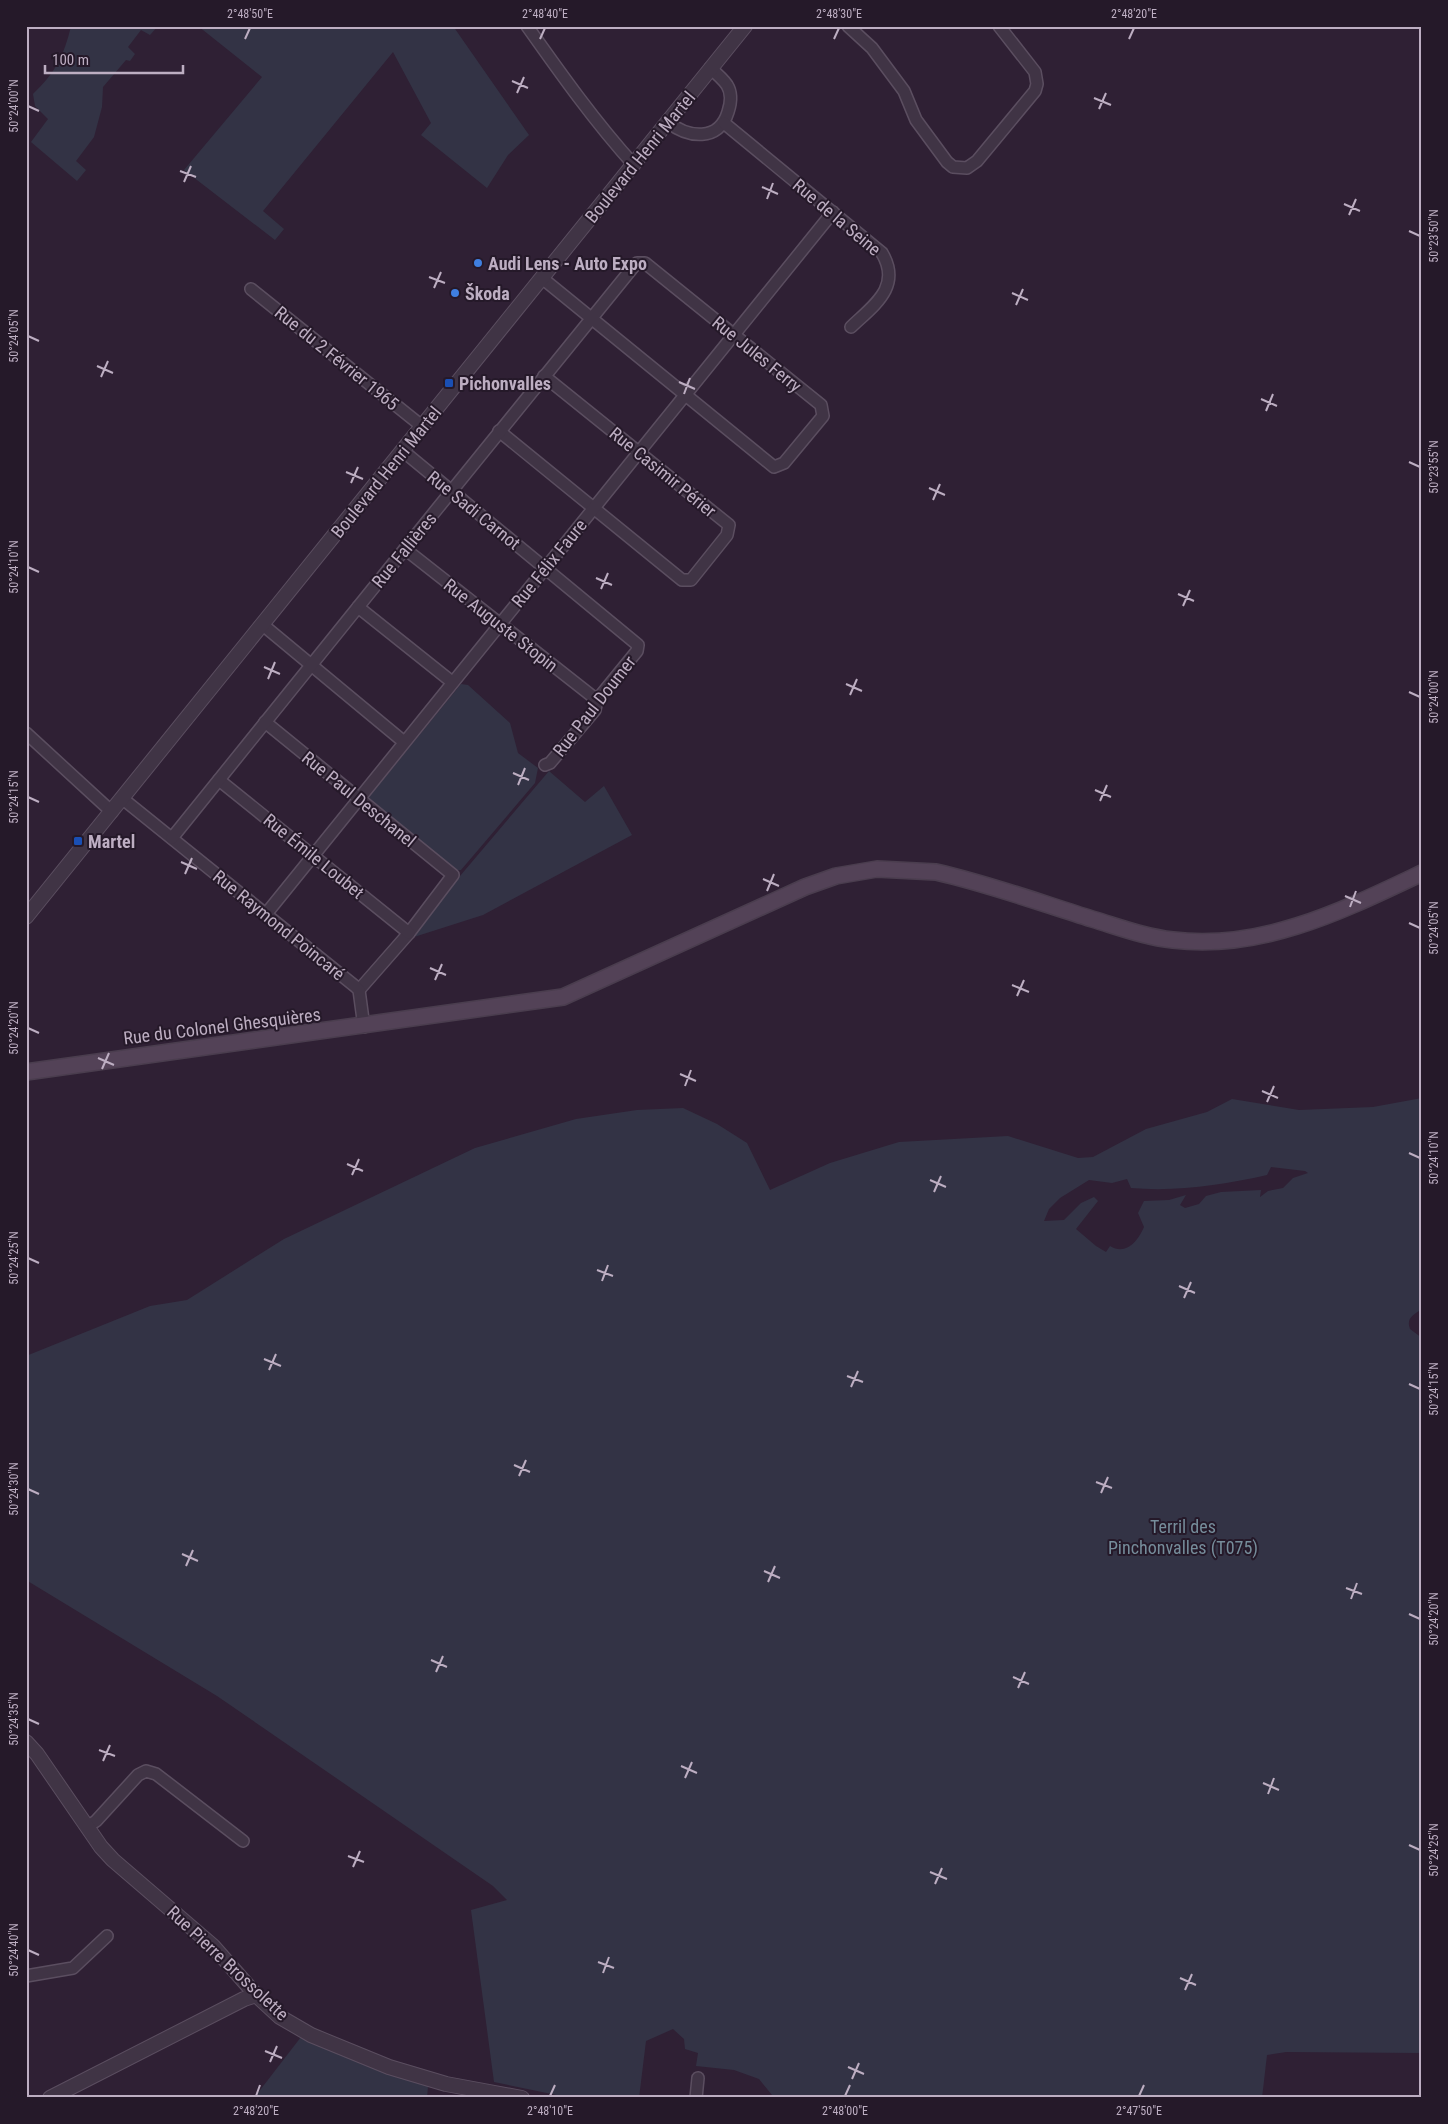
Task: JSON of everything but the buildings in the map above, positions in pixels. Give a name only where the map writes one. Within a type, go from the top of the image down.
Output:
[{"type":"main road","name":"Rue du Colonel Ghesquières","points":[[26,1072],[40,1068],[364,1026],[563,997],[805,887],[855,872],[908,869],[936,872],[1139,934],[1190,941],[1232,940],[1307,924],[1361,903],[1422,873]]},
{"type":"street","points":[[527,26],[614,143],[634,165]]},
{"type":"street","name":"Boulevard Henri Martel","points":[[26,917],[745,26]]},
{"type":"street","points":[[848,26],[872,48],[904,91],[916,120],[947,162],[960,169],[966,168],[977,161],[1035,91],[1037,84],[1035,72],[999,26]]},
{"type":"street","points":[[668,122],[685,132],[699,136],[717,130],[724,124],[731,104],[730,94],[726,84],[710,68]]},
{"type":"street","name":"Rue de la Seine","points":[[724,124],[882,253],[889,264],[890,275],[887,289],[851,327]]},
{"type":"street","name":"Rue Félix Faure","points":[[266,914],[833,212]]},
{"type":"street","name":"Rue Jules Ferry","points":[[637,263],[645,264],[820,405],[823,410],[823,416],[784,463],[774,467],[685,395]]},
{"type":"street","name":"Rue Fallières","points":[[172,838],[499,431],[637,263]]},
{"type":"street","points":[[542,278],[685,395]]},
{"type":"street","name":"Rue du 2 Février 1965","points":[[251,289],[423,427]]},
{"type":"street","name":"Rue Casimir Périer","points":[[544,376],[729,525],[727,535],[691,580],[682,580],[594,508]]},
{"type":"street","points":[[499,431],[594,508]]},
{"type":"street","name":"Rue Sadi Carnot","points":[[403,451],[638,645]]},
{"type":"street","name":"Rue Auguste Stopin","points":[[405,548],[597,700]]},
{"type":"street","points":[[358,607],[452,682]]},
{"type":"street","points":[[263,625],[404,742]]},
{"type":"street","name":"Rue Paul Doumer","points":[[545,765],[550,763],[595,710],[597,700],[637,651],[638,645]]},
{"type":"street","name":"Rue Paul Deschanel","points":[[264,722],[453,875],[409,933]]},
{"type":"street","points":[[26,733],[112,812]]},
{"type":"street","name":"Rue Émile Loubet","points":[[219,780],[409,933]]},
{"type":"street","name":"Rue Raymond Poincaré","points":[[123,799],[359,990],[364,1026]]},
{"type":"street","points":[[359,990],[409,933]]},
{"type":"street","name":"Rue Pierre Brossolette","points":[[26,1742],[37,1754],[87,1827],[114,1860],[213,1946],[256,1995],[280,2017],[311,2035],[389,2067],[446,2084],[522,2098]]},
{"type":"street","points":[[87,1827],[96,1820],[138,1775],[146,1770],[156,1774],[243,1841]]},
{"type":"street","points":[[26,1976],[72,1968],[107,1936]]},
{"type":"street","points":[[50,2098],[244,1999],[256,1995]]},
{"type":"street","points":[[696,2098],[698,2078]]},
{"type":"green space","points":[[71,26],[158,26],[150,35],[141,30],[128,47],[135,54],[130,61],[126,60],[103,87],[102,107],[94,137],[76,161],[86,170],[77,181],[31,142],[48,119],[35,106],[33,94],[58,63]]},
{"type":"green space","points":[[198,26],[453,26],[529,135],[508,155],[487,188],[421,135],[431,123],[393,52],[263,211],[284,229],[275,240],[184,170],[262,77]]},
{"type":"green space","points":[[461,684],[468,685],[510,723],[518,753],[538,768],[535,783],[461,870],[454,871],[368,798]]},
{"type":"green space","points":[[549,771],[585,802],[604,786],[632,835],[483,915],[414,937],[460,876]]},
{"type":"green space","name":"Terril des Pinchonvalles (T075)","points":[[1422,1098],[1422,1309],[1411,1317],[1409,1325],[1410,1329],[1422,1338],[1422,2053],[1286,2052],[1267,2055],[1262,2098],[765,2098],[772,2095],[759,2079],[734,2070],[696,2066],[698,2053],[685,2049],[684,2039],[673,2029],[646,2041],[639,2098],[571,2098],[494,2082],[471,1910],[507,1900],[493,1886],[217,1696],[26,1580],[26,1356],[150,1306],[187,1300],[284,1239],[475,1148],[576,1119],[637,1110],[683,1108],[717,1124],[747,1143],[770,1190],[830,1163],[899,1142],[1008,1136],[1078,1158],[1093,1157],[1146,1129],[1207,1112],[1232,1099],[1299,1110],[1373,1107]],"holes":[[[1271,1167],[1308,1173],[1293,1178],[1283,1188],[1268,1191],[1260,1197],[1261,1190],[1221,1192],[1206,1196],[1199,1204],[1185,1208],[1180,1205],[1186,1195],[1169,1200],[1144,1201],[1138,1213],[1144,1227],[1135,1242],[1131,1246],[1121,1249],[1110,1246],[1106,1252],[1076,1229],[1098,1201],[1094,1197],[1081,1203],[1064,1220],[1044,1221],[1049,1209],[1060,1198],[1089,1180],[1112,1183],[1127,1179],[1131,1188],[1165,1189],[1199,1187],[1250,1179],[1267,1175]]]},
{"type":"green space","points":[[301,2037],[428,2086],[427,2098],[254,2098]]},
{"type":"place","name":"Audi Lens - Auto Expo","points":[[478,263]]},
{"type":"place","name":"Škoda","points":[[455,293]]},
{"type":"place","name":"Pichonvalles","points":[[449,383]]},
{"type":"place","name":"Martel","points":[[78,841]]}]
